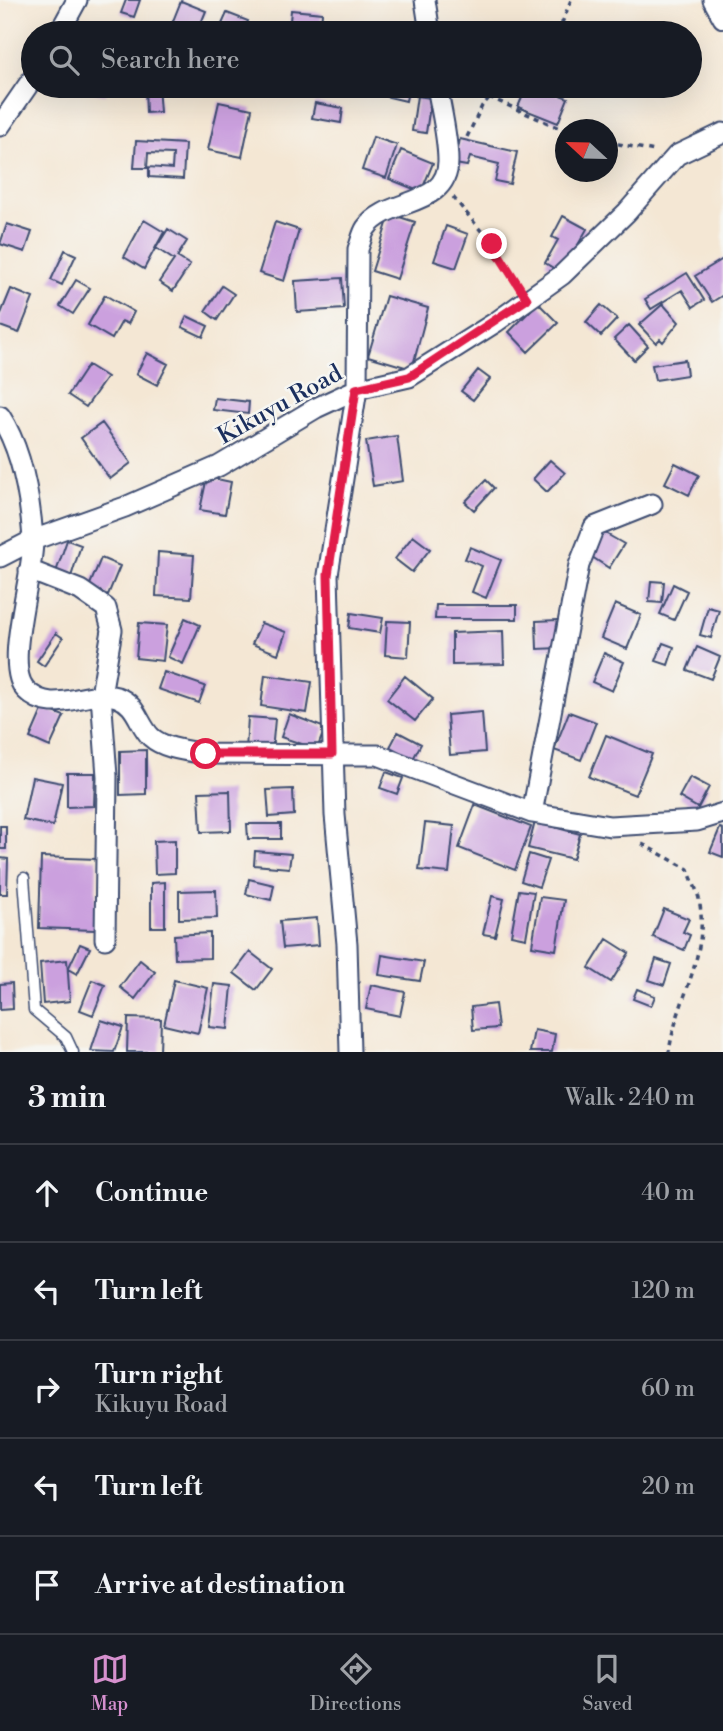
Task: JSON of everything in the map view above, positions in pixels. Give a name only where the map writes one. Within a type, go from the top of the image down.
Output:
[{"type":"street","points":[[66,21],[77,0]]},
{"type":"street","points":[[425,0],[428,21]]},
{"type":"street","points":[[713,0],[723,18]]},
{"type":"street","points":[[0,126],[21,95]]},
{"type":"street","points":[[350,1052],[347,944],[332,754],[328,575],[356,389],[358,248],[365,229],[379,215],[436,191],[445,178],[448,162],[439,98]]},
{"type":"street","name":"Kikuyu Road","points":[[0,557],[33,540],[125,508],[219,466],[316,408],[356,389],[409,377],[562,275],[627,212],[677,155],[723,134]]},
{"type":"street","points":[[0,416],[20,462],[33,540],[18,645],[18,673],[25,690],[47,701],[67,703],[101,695],[123,700],[130,705],[151,737],[186,751],[206,754],[377,755],[532,813],[610,826],[697,821],[723,813]]},
{"type":"street","points":[[532,813],[579,565],[594,527],[652,504]]},
{"type":"street","points":[[29,570],[80,590],[106,608],[112,630],[101,695],[107,776],[105,939]]},
{"type":"lane","points":[[24,878],[34,1010],[66,1037],[73,1052]]},
{"type":"path","points":[[562,21],[570,0]]},
{"type":"path","points":[[465,142],[488,98]]},
{"type":"path","points":[[491,98],[555,127]]},
{"type":"path","points":[[618,144],[677,155]]},
{"type":"path","points":[[445,178],[448,191],[492,244],[527,299]]},
{"type":"path","points":[[610,826],[688,869],[700,902],[702,930],[696,964],[672,1027],[668,1052]]},
{"type":"building","points":[[126,0],[140,0],[134,17],[121,13]]},
{"type":"building","points":[[181,1],[206,11],[202,21],[173,21]]},
{"type":"building","points":[[291,10],[322,13],[321,21],[290,21]]},
{"type":"building","points":[[227,13],[248,21],[223,21]]},
{"type":"building","points":[[145,98],[159,98],[160,112],[146,113]]},
{"type":"building","points":[[417,98],[431,98],[426,133],[412,131]]},
{"type":"building","points":[[522,98],[568,98],[560,119],[555,119],[555,122],[518,107]]},
{"type":"building","points":[[219,102],[252,109],[242,157],[208,150]]},
{"type":"building","points":[[315,103],[343,108],[341,123],[312,118]]},
{"type":"building","points":[[373,137],[397,145],[386,178],[362,170]]},
{"type":"building","points":[[460,139],[517,152],[510,184],[495,181],[499,164],[470,157],[467,166],[455,164]]},
{"type":"building","points":[[136,141],[185,144],[183,179],[149,177],[149,167],[172,169],[173,154],[148,153],[147,168],[134,168]]},
{"type":"building","points":[[401,150],[433,163],[421,192],[389,179]]},
{"type":"building","points":[[390,214],[415,222],[397,279],[372,271]]},
{"type":"building","points":[[563,216],[587,229],[562,273],[545,263],[558,240],[552,237]]},
{"type":"building","points":[[144,220],[164,232],[144,269],[124,257]]},
{"type":"building","points":[[275,222],[299,230],[284,281],[259,273]]},
{"type":"building","points":[[7,224],[32,232],[25,252],[0,244]]},
{"type":"building","points":[[446,226],[468,234],[456,268],[434,261]]},
{"type":"building","points":[[168,229],[187,241],[177,257],[190,265],[173,291],[159,282],[174,260],[156,248]]},
{"type":"building","points":[[65,250],[76,255],[62,285],[51,280]]},
{"type":"building","points":[[723,259],[723,295],[712,302],[695,276]]},
{"type":"building","points":[[687,273],[704,300],[693,307],[682,290],[651,309],[645,299]]},
{"type":"building","points":[[342,278],[344,309],[297,312],[295,281]]},
{"type":"building","points":[[76,280],[90,288],[73,314],[60,306]]},
{"type":"building","points":[[222,286],[234,294],[217,320],[205,311]]},
{"type":"building","points":[[11,289],[33,298],[19,333],[0,326],[0,316]]},
{"type":"building","points":[[105,295],[134,312],[128,324],[122,321],[112,339],[88,325]]},
{"type":"building","points":[[386,296],[428,308],[412,369],[368,356]]},
{"type":"building","points":[[538,303],[558,323],[528,352],[509,332]]},
{"type":"building","points":[[663,304],[679,322],[663,342],[660,339],[656,343],[639,325]]},
{"type":"building","points":[[601,305],[617,319],[601,336],[586,322]]},
{"type":"building","points":[[187,316],[208,326],[203,337],[182,327]]},
{"type":"building","points":[[629,325],[648,346],[634,360],[614,339]]},
{"type":"building","points":[[147,353],[168,364],[157,385],[136,374]]},
{"type":"building","points":[[685,360],[687,375],[655,380],[652,365]]},
{"type":"building","points":[[88,365],[107,377],[86,407],[68,395]]},
{"type":"building","points":[[478,370],[490,379],[473,400],[461,391]]},
{"type":"building","points":[[215,398],[249,402],[248,414],[213,410]]},
{"type":"building","points":[[102,423],[131,463],[110,479],[81,438]]},
{"type":"building","points":[[397,436],[403,481],[373,486],[366,441]]},
{"type":"building","points":[[550,460],[565,473],[547,492],[533,479]]},
{"type":"building","points":[[675,463],[699,475],[689,495],[665,483]]},
{"type":"building","points":[[207,477],[231,482],[225,514],[200,510]]},
{"type":"building","points":[[486,480],[494,488],[474,510],[465,502]]},
{"type":"building","points":[[603,532],[624,544],[609,568],[589,555]]},
{"type":"building","points":[[413,536],[430,549],[412,572],[395,559]]},
{"type":"building","points":[[67,540],[81,545],[70,580],[55,575]]},
{"type":"building","points":[[470,547],[501,560],[486,598],[472,592],[482,566],[465,559]]},
{"type":"building","points":[[158,552],[194,555],[191,598],[156,596]]},
{"type":"building","points":[[101,558],[120,566],[108,595],[89,587]]},
{"type":"building","points":[[651,581],[664,582],[662,603],[649,602]]},
{"type":"building","points":[[673,584],[687,591],[674,620],[660,614]]},
{"type":"building","points":[[615,604],[641,615],[627,649],[601,638]]},
{"type":"building","points":[[436,605],[517,605],[517,619],[435,619]]},
{"type":"building","points":[[708,607],[719,610],[711,638],[700,635]]},
{"type":"building","points":[[351,613],[383,618],[380,633],[349,628]]},
{"type":"building","points":[[185,618],[200,625],[183,664],[168,657]]},
{"type":"building","points":[[558,620],[559,648],[537,649],[536,621]]},
{"type":"building","points":[[387,621],[410,622],[408,657],[385,655]]},
{"type":"building","points":[[139,623],[167,625],[163,661],[136,658]]},
{"type":"building","points":[[261,623],[286,632],[278,654],[252,644]]},
{"type":"building","points":[[503,631],[504,664],[452,665],[452,633]]},
{"type":"building","points":[[56,633],[63,638],[44,666],[37,661]]},
{"type":"building","points":[[663,643],[674,647],[668,665],[656,661]]},
{"type":"building","points":[[697,647],[720,657],[711,679],[687,670]]},
{"type":"building","points":[[604,653],[624,662],[612,691],[592,682]]},
{"type":"building","points":[[164,672],[205,686],[199,703],[158,689]]},
{"type":"building","points":[[265,675],[312,682],[307,713],[261,706]]},
{"type":"building","points":[[405,676],[433,699],[415,721],[387,699]]},
{"type":"building","points":[[43,708],[64,716],[50,747],[30,738]]},
{"type":"building","points":[[482,712],[485,752],[450,755],[447,715]]},
{"type":"building","points":[[569,712],[596,722],[581,760],[554,750]]},
{"type":"building","points":[[289,714],[325,728],[317,749],[281,737]]},
{"type":"building","points":[[248,717],[275,719],[272,751],[246,750]]},
{"type":"building","points":[[398,732],[421,744],[413,759],[390,747]]},
{"type":"building","points":[[606,735],[652,754],[635,795],[589,777]]},
{"type":"building","points":[[146,750],[146,794],[120,795],[120,751]]},
{"type":"building","points":[[386,772],[403,778],[397,794],[380,788]]},
{"type":"building","points":[[67,773],[95,773],[94,806],[67,807]]},
{"type":"building","points":[[32,777],[62,783],[53,826],[23,820]]},
{"type":"building","points":[[690,777],[709,787],[698,808],[679,797]]},
{"type":"building","points":[[293,789],[294,815],[269,817],[267,790]]},
{"type":"building","points":[[230,791],[231,831],[201,832],[199,792]]},
{"type":"building","points":[[475,805],[531,827],[515,870],[459,848]]},
{"type":"building","points":[[535,822],[580,834],[573,859],[528,848]]},
{"type":"building","points":[[425,823],[454,826],[449,873],[419,870]]},
{"type":"building","points":[[247,824],[281,824],[281,839],[248,839]]},
{"type":"building","points":[[0,826],[6,826],[6,849],[0,849]]},
{"type":"building","points":[[720,828],[723,829],[723,857],[710,852]]},
{"type":"building","points":[[175,840],[175,873],[155,874],[154,841]]},
{"type":"building","points":[[255,851],[291,854],[289,868],[254,865]]},
{"type":"building","points":[[529,854],[548,860],[539,887],[521,881]]},
{"type":"building","points":[[41,857],[97,859],[95,930],[39,928]]},
{"type":"building","points":[[0,858],[8,859],[7,894],[0,894]]},
{"type":"building","points":[[249,879],[274,885],[271,900],[246,894]]},
{"type":"building","points":[[165,882],[165,927],[151,927],[151,883]]},
{"type":"building","points":[[216,890],[217,918],[179,919],[179,891]]},
{"type":"building","points":[[519,890],[534,892],[526,938],[511,935]]},
{"type":"building","points":[[492,896],[504,899],[495,936],[483,934]]},
{"type":"building","points":[[540,897],[564,900],[556,950],[532,946]]},
{"type":"building","points":[[664,909],[689,919],[683,932],[690,935],[684,950],[653,937]]},
{"type":"building","points":[[317,918],[319,945],[283,948],[280,921]]},
{"type":"building","points":[[210,933],[210,958],[175,959],[174,935]]},
{"type":"building","points":[[607,939],[629,953],[611,982],[589,968]]},
{"type":"building","points":[[80,944],[90,948],[77,974],[68,969]]},
{"type":"building","points":[[250,952],[272,969],[256,990],[234,973]]},
{"type":"building","points":[[382,955],[424,962],[420,981],[379,975]]},
{"type":"building","points":[[656,959],[671,964],[664,985],[649,980]]},
{"type":"building","points":[[67,960],[70,1001],[43,1004],[40,963]]},
{"type":"building","points":[[140,960],[155,972],[135,999],[120,987]]},
{"type":"building","points":[[92,980],[105,985],[93,1015],[80,1010]]},
{"type":"building","points":[[174,980],[208,988],[198,1033],[164,1025]]},
{"type":"building","points":[[12,983],[13,1009],[0,1010],[0,984]]},
{"type":"building","points":[[214,984],[232,986],[228,1029],[209,1027]]},
{"type":"building","points":[[371,985],[405,992],[400,1016],[366,1009]]},
{"type":"building","points":[[637,989],[655,996],[651,1006],[633,999]]},
{"type":"building","points":[[495,1004],[498,1028],[473,1030],[471,1007]]},
{"type":"building","points":[[128,1018],[161,1019],[160,1052],[127,1052]]},
{"type":"building","points":[[101,1020],[123,1027],[114,1052],[91,1051]]},
{"type":"building","points":[[534,1030],[555,1034],[552,1052],[530,1052]]},
{"type":"route","points":[[206,754],[332,754],[328,575],[356,389],[409,377],[527,299],[492,244]]}]
